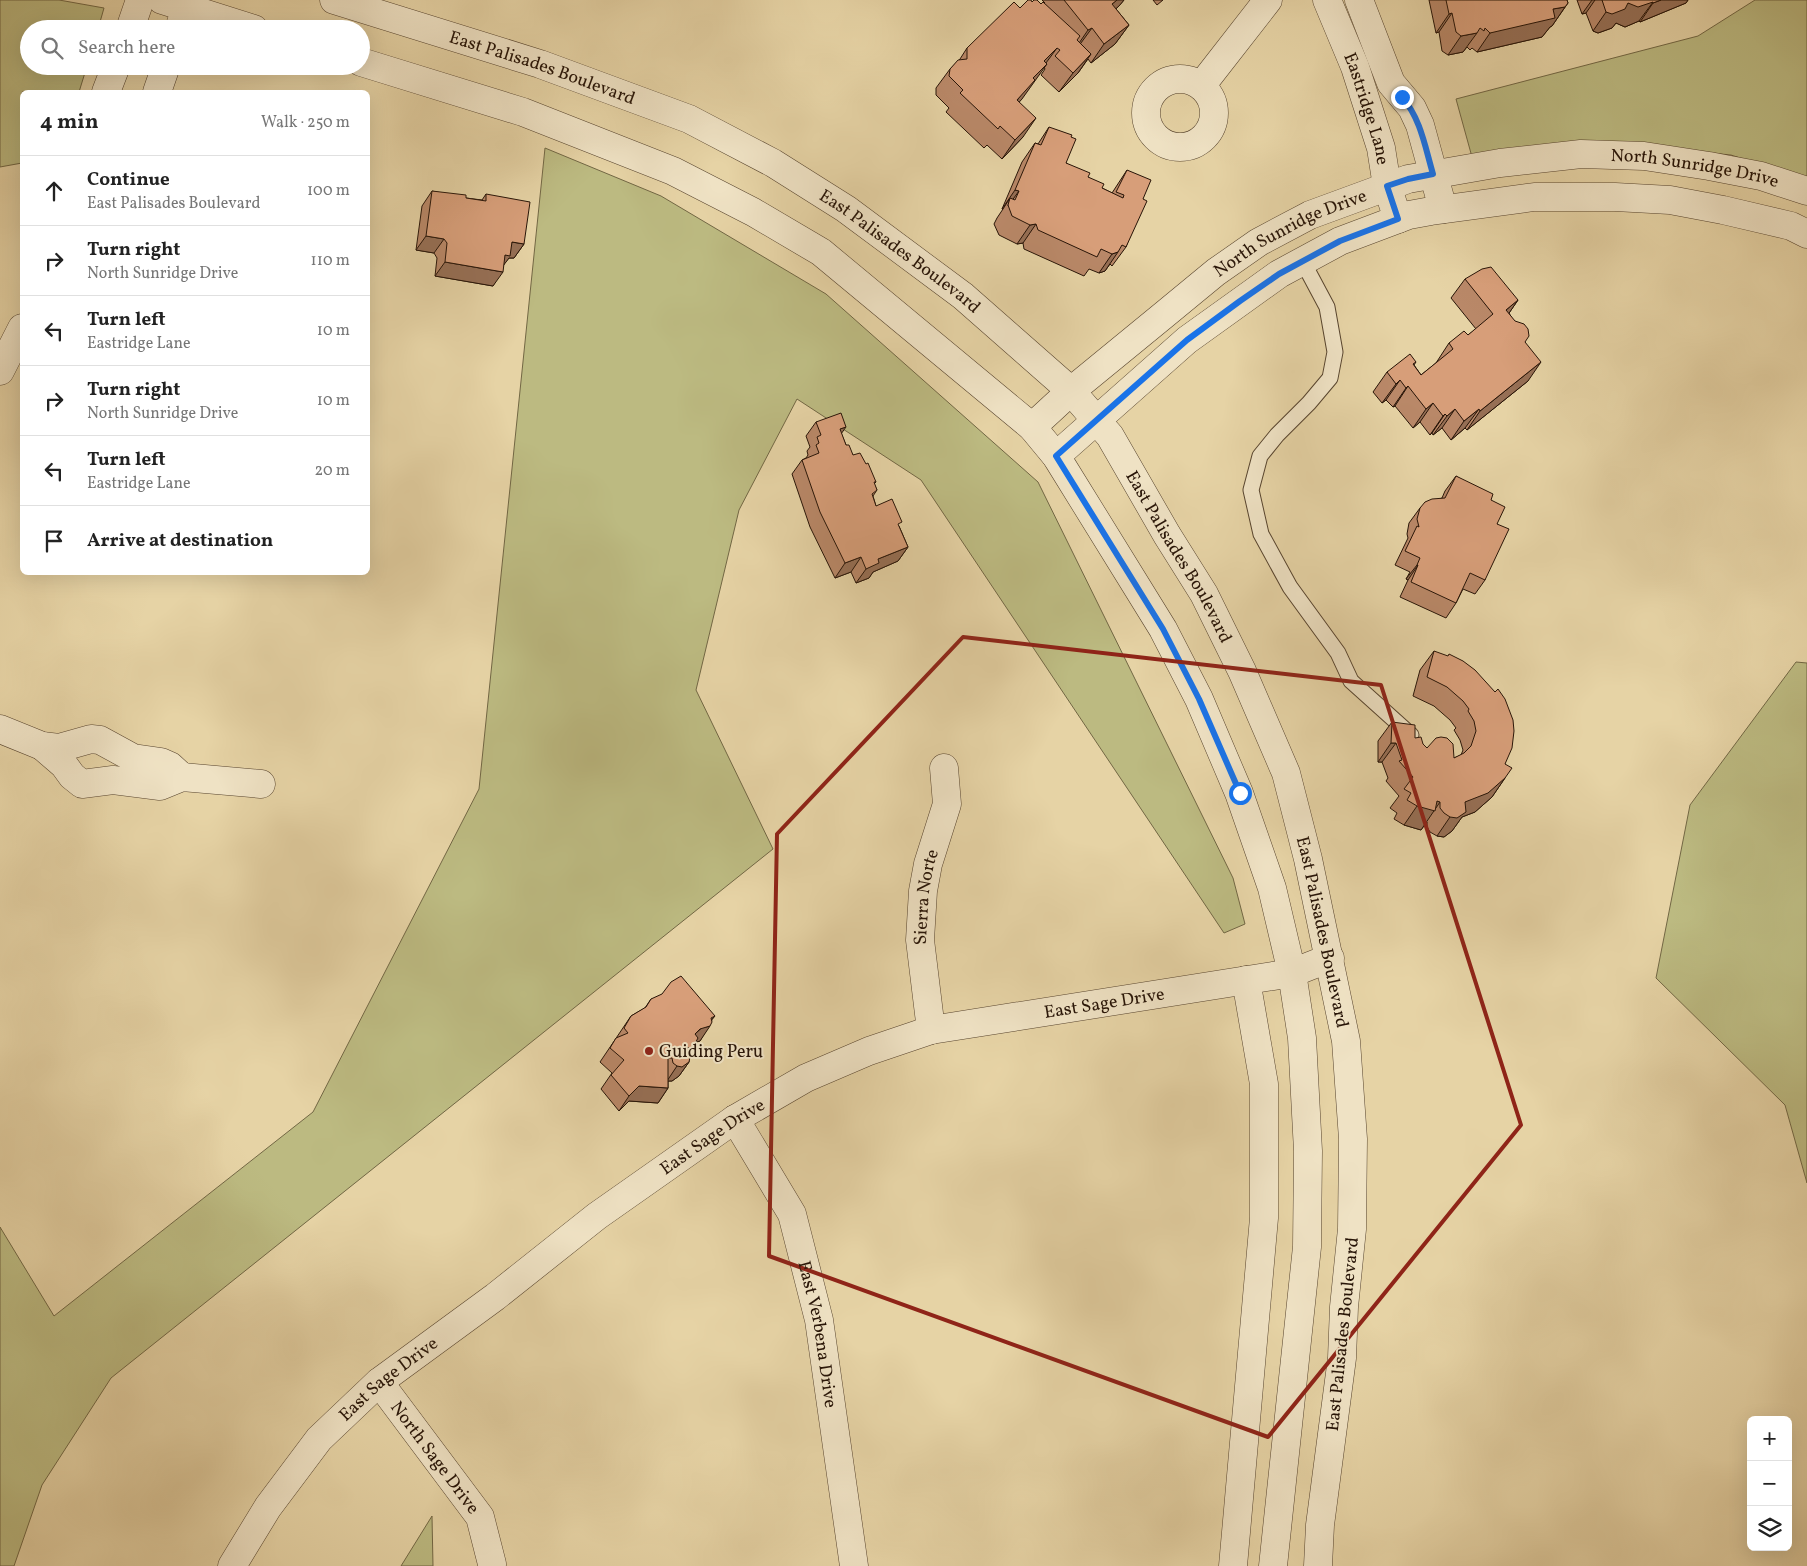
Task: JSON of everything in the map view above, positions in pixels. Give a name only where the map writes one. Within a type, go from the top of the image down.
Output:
[{"type":"street","points":[[133,20],[140,0]]},
{"type":"street","name":"East Palisades Boulevard","points":[[334,0],[540,64],[689,119],[765,158],[846,209],[962,296],[1071,391],[1110,436],[1167,535],[1204,594],[1242,671],[1286,773],[1308,859],[1346,1041],[1353,1139],[1352,1229],[1344,1307],[1342,1358],[1320,1525],[1318,1566]]},
{"type":"street","points":[[1201,86],[1268,0]]},
{"type":"street","name":"Eastridge Lane","points":[[1327,0],[1355,67],[1378,139],[1387,186],[1398,219]]},
{"type":"street","name":"Eastridge Lane","points":[[1359,0],[1391,83],[1412,108],[1420,125],[1443,209]]},
{"type":"street","points":[[178,9],[220,20]]},
{"type":"street","points":[[370,65],[523,112],[673,171],[753,212],[821,252],[1032,427],[1056,456],[1163,629],[1199,699],[1240,793],[1272,888],[1292,973],[1302,1038],[1308,1151],[1307,1247],[1273,1566]]},
{"type":"street","points":[[107,90],[113,75]]},
{"type":"street","points":[[157,90],[163,75]]},
{"type":"street","name":"North Sunridge Drive","points":[[1032,427],[1071,391],[1216,272],[1259,242],[1310,215],[1408,179],[1500,162],[1581,154],[1644,156],[1761,176],[1807,191]]},
{"type":"street","name":"North Sunridge Drive","points":[[1056,456],[1187,340],[1279,274],[1340,241],[1409,215],[1534,197],[1615,197],[1670,200],[1733,212],[1790,226],[1807,234]]},
{"type":"street","points":[[0,370],[20,332]]},
{"type":"street","points":[[0,728],[42,746],[59,748],[91,739],[100,740],[133,758],[161,762],[170,766],[182,777]]},
{"type":"street","points":[[42,746],[82,784],[113,780],[160,786],[182,777],[261,784]]},
{"type":"street","name":"Sierra Norte","points":[[930,1030],[920,940],[928,864],[947,804],[944,768]]},
{"type":"street","name":"East Sage Drive","points":[[232,1566],[268,1507],[319,1439],[379,1382],[495,1297],[598,1216],[735,1119],[806,1078],[869,1051],[930,1030],[1292,973],[1330,958]]},
{"type":"street","points":[[1233,1566],[1264,1218],[1264,1084],[1246,980]]},
{"type":"street","name":"East Verbena Drive","points":[[735,1119],[792,1214],[819,1320],[854,1566]]},
{"type":"street","name":"North Sage Drive","points":[[379,1382],[480,1517],[491,1565]]},
{"type":"lane","points":[[1303,262],[1327,307],[1335,352],[1330,378],[1309,404],[1277,435],[1260,456],[1251,490],[1261,534],[1290,587],[1338,652],[1351,681],[1411,735]]},
{"type":"highlighted area","points":[[963,637],[1381,685],[1521,1125],[1268,1437],[769,1256],[777,834]]},
{"type":"shaded area","points":[[0,0],[59,0],[104,8],[101,20],[20,20],[20,75],[84,75],[80,90],[20,90],[20,163],[0,167]]},
{"type":"shaded area","points":[[1755,0],[1807,0],[1807,180],[1731,155],[1658,148],[1472,157],[1456,99],[1698,36]]},
{"type":"shaded area","points":[[545,148],[661,196],[826,294],[1038,482],[1233,878],[1245,924],[1224,933],[921,480],[797,399],[739,510],[696,690],[773,849],[111,1378],[42,1485],[14,1566],[0,1566],[0,1227],[54,1316],[313,1112],[479,789]]},
{"type":"shaded area","points":[[1796,662],[1807,663],[1807,1183],[1785,1105],[1656,978],[1690,805]]},
{"type":"shaded area","points":[[432,1516],[433,1566],[401,1566]]},
{"type":"building","points":[[1028,0],[1032,2],[1037,0],[1041,4],[1043,2],[1080,36],[1077,40],[1091,54],[1073,73],[1055,56],[1060,50],[1057,48],[1044,61],[1047,64],[1033,78],[1035,80],[1017,100],[1036,118],[1015,140],[1000,126],[998,129],[960,93],[963,90],[949,76],[950,69],[958,60],[967,59],[967,48],[1014,2],[1020,8]]},
{"type":"building","points":[[1064,0],[1117,0],[1112,4],[1129,25],[1104,44],[1092,28],[1088,30]]},
{"type":"building","points":[[1446,0],[1567,0],[1568,3],[1565,7],[1553,9],[1555,18],[1490,33],[1485,28],[1484,31],[1480,28],[1477,33],[1461,36],[1456,32],[1452,13],[1449,14]]},
{"type":"building","points":[[1602,0],[1661,0],[1638,7],[1628,3],[1625,9],[1612,14],[1606,12]]},
{"type":"building","points":[[1049,127],[1072,135],[1071,137],[1076,139],[1066,163],[1090,173],[1088,177],[1104,184],[1102,188],[1123,198],[1124,195],[1116,192],[1127,170],[1151,180],[1143,199],[1147,201],[1126,247],[1122,245],[1118,252],[1112,254],[1101,249],[1097,257],[1038,230],[1036,224],[1030,225],[1012,216],[1008,205],[1010,198],[1015,200],[1019,191],[1015,190],[1035,143],[1041,145]]},
{"type":"building","points":[[432,191],[466,195],[466,198],[486,201],[486,194],[530,202],[524,244],[512,242],[510,256],[505,255],[503,272],[445,262],[447,243],[444,239],[426,236]]},
{"type":"building","points":[[1491,267],[1518,300],[1506,310],[1515,321],[1524,324],[1528,329],[1529,336],[1525,342],[1541,362],[1480,411],[1479,409],[1464,421],[1455,409],[1447,416],[1445,414],[1443,416],[1433,403],[1426,409],[1408,386],[1406,388],[1400,380],[1396,384],[1387,372],[1410,354],[1416,362],[1413,364],[1421,375],[1453,349],[1449,343],[1464,331],[1468,335],[1493,314],[1465,279],[1482,269]]},
{"type":"building","points":[[841,413],[846,427],[840,429],[846,445],[849,445],[853,455],[860,453],[866,464],[868,463],[876,482],[874,482],[877,490],[872,494],[876,506],[892,499],[902,522],[898,524],[908,547],[878,559],[879,563],[866,569],[861,557],[845,563],[820,512],[802,460],[819,453],[816,445],[819,443],[817,437],[821,435],[816,422]]},
{"type":"building","points":[[1456,476],[1493,494],[1491,500],[1505,507],[1497,524],[1509,529],[1485,580],[1470,573],[1456,603],[1411,582],[1420,558],[1405,551],[1417,526],[1419,527],[1417,519],[1420,508],[1425,502],[1432,499],[1445,498]]},
{"type":"building","points":[[1434,651],[1448,656],[1449,654],[1463,661],[1475,670],[1495,692],[1498,689],[1505,699],[1513,720],[1512,748],[1505,764],[1512,768],[1505,778],[1488,793],[1465,802],[1466,812],[1457,818],[1450,817],[1444,813],[1440,808],[1440,802],[1437,801],[1435,811],[1417,806],[1407,800],[1411,793],[1404,789],[1413,777],[1399,761],[1402,760],[1396,743],[1391,743],[1392,722],[1415,725],[1415,738],[1421,737],[1423,744],[1427,748],[1436,738],[1447,738],[1453,744],[1454,758],[1464,753],[1471,746],[1476,731],[1474,721],[1468,711],[1469,709],[1447,687],[1427,677]]},
{"type":"building","name":"Guiding Peru","points":[[681,976],[715,1016],[711,1018],[710,1026],[700,1029],[695,1034],[698,1038],[693,1047],[687,1048],[690,1057],[689,1062],[682,1067],[673,1063],[672,1058],[668,1058],[668,1088],[639,1086],[629,1096],[611,1075],[624,1060],[610,1048],[616,1038],[628,1033],[624,1028],[631,1016],[646,1007],[651,999],[662,994],[671,982]]},
{"type":"place","name":"Guiding Peru","points":[[649,1051]]},
{"type":"route","points":[[1240,793],[1199,699],[1163,629],[1056,456],[1187,340],[1240,301],[1279,274],[1340,241],[1398,219],[1387,186],[1433,174],[1420,125],[1412,108],[1402,97]]}]
